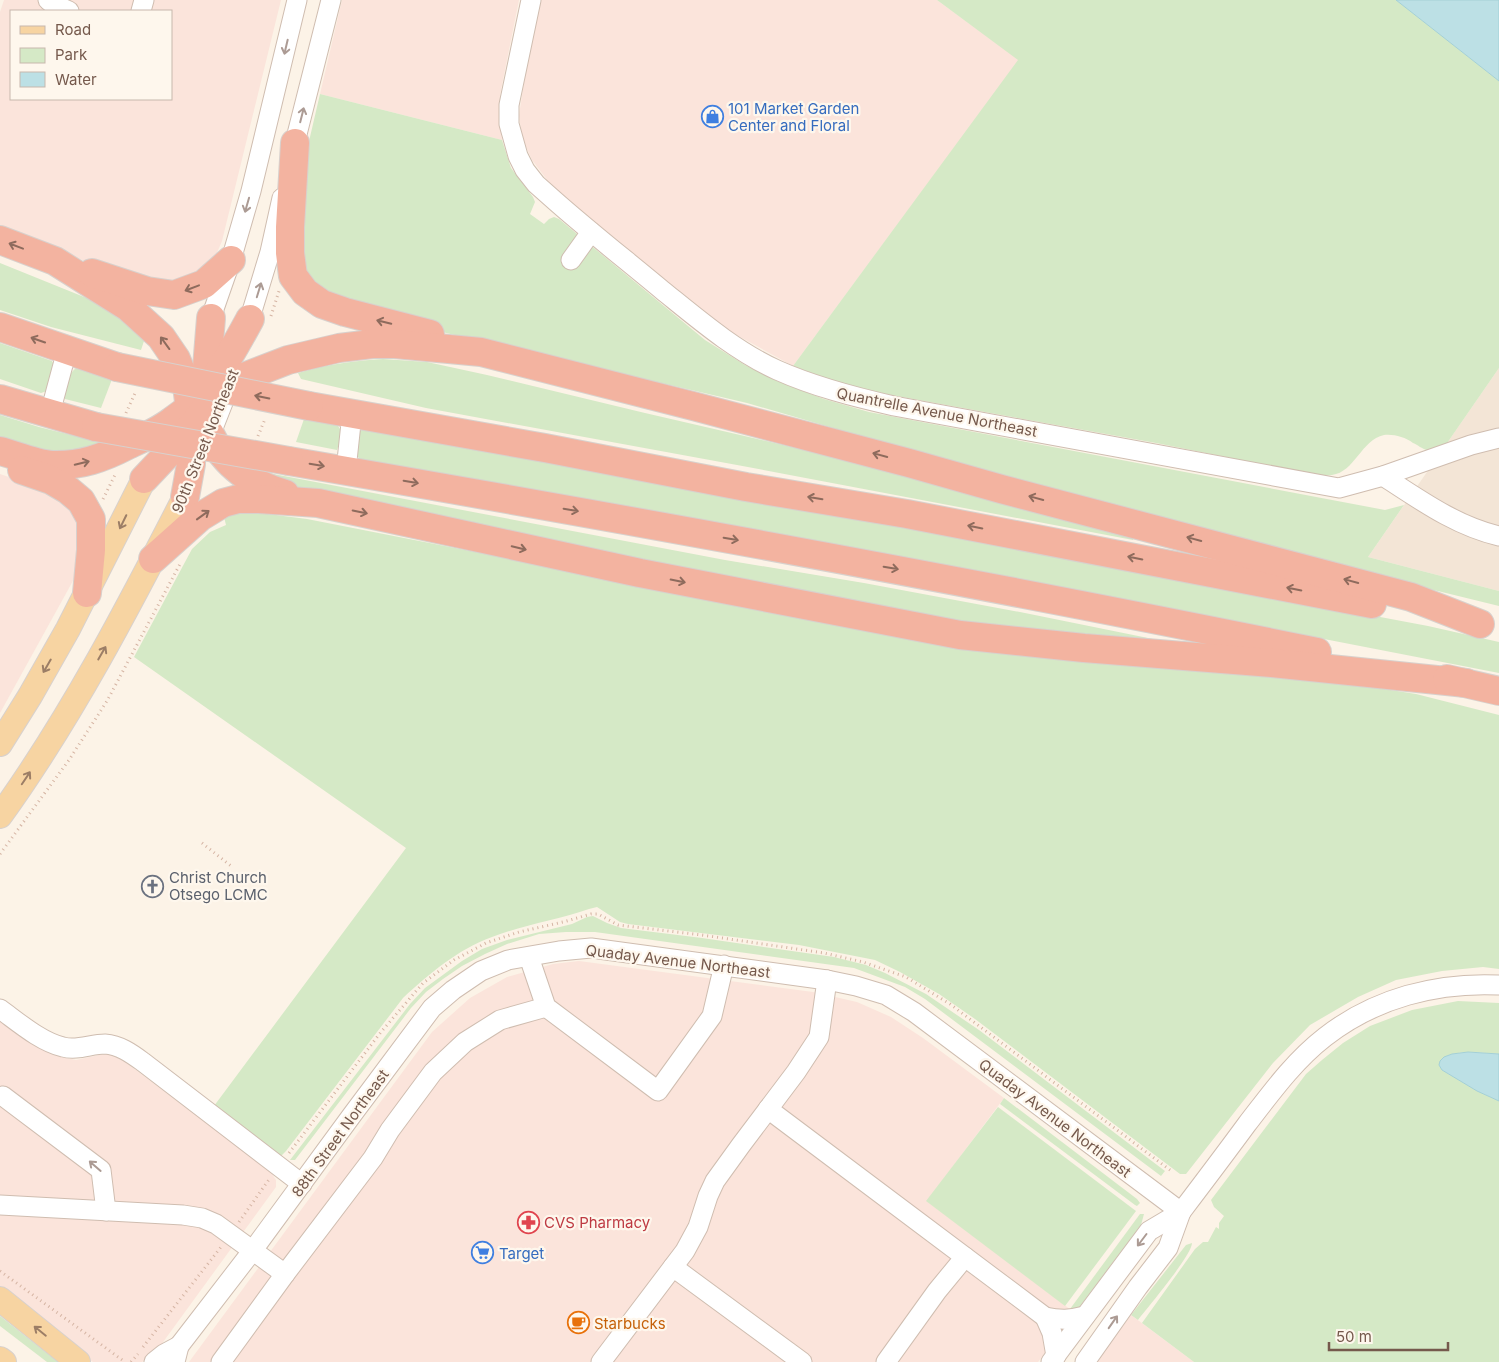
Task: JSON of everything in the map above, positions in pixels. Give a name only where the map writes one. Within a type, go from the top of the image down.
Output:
[{"type":"highway","points":[[295,143],[290,227],[290,253],[293,276],[305,292],[322,304],[345,312],[440,336],[481,352],[1411,597],[1489,626]]},
{"type":"highway","points":[[0,240],[55,261],[147,291],[174,295],[204,284],[231,260]]},
{"type":"highway","points":[[55,261],[128,307],[161,337],[176,359],[195,411],[218,449],[233,466],[255,483],[277,492],[318,503],[640,573],[960,635],[1084,648],[1272,663],[1466,683]]},
{"type":"highway","points":[[186,497],[191,464],[195,411],[211,318]]},
{"type":"highway","points":[[144,479],[179,442],[195,411],[231,355],[250,319]]},
{"type":"highway","points":[[0,327],[117,367],[309,406],[545,448],[746,487],[907,514],[1489,626]]},
{"type":"highway","points":[[0,451],[49,465],[73,465],[101,458],[195,411],[231,382],[288,360],[347,347],[395,344],[481,352]]},
{"type":"highway","points":[[0,398],[96,427],[540,504],[1013,591],[1499,691]]},
{"type":"highway","points":[[0,462],[51,480],[68,490],[81,501],[91,519],[91,550],[87,593]]},
{"type":"highway","points":[[153,559],[200,517],[223,503],[238,499],[252,499],[318,503]]},
{"type":"main road","points":[[0,744],[30,696],[87,593],[144,479]]},
{"type":"main road","name":"90th Street Northeast","points":[[0,816],[52,740],[126,613],[186,497]]},
{"type":"main road","points":[[0,1299],[78,1362]]},
{"type":"main road","points":[[0,1359],[4,1362]]},
{"type":"street","points":[[48,0],[67,10]]},
{"type":"street","points":[[211,318],[231,260],[251,191],[297,0]]},
{"type":"street","name":"90th Street Northeast","points":[[231,382],[270,252],[331,0]]},
{"type":"street","name":"Quantrelle Avenue Northeast","points":[[531,0],[509,105],[509,124],[512,139],[522,163],[536,184],[591,232],[705,325],[736,347],[776,370],[814,386],[894,406],[1339,488],[1383,476],[1498,437]]},
{"type":"street","points":[[571,260],[591,232]]},
{"type":"street","points":[[50,413],[67,350]]},
{"type":"street","points":[[346,470],[352,414]]},
{"type":"street","points":[[1383,476],[1440,513],[1484,532],[1499,536]]},
{"type":"street","name":"Quaday Avenue Northeast","points":[[529,957],[559,950],[591,948],[827,980],[886,995],[914,1012],[1181,1212]]},
{"type":"street","points":[[529,957],[546,1007],[658,1091],[712,1016],[724,965]]},
{"type":"street","name":"88th Street Northeast","points":[[154,1362],[164,1354],[177,1354],[432,1008],[453,990],[481,971],[508,960],[529,957]]},
{"type":"street","points":[[601,1362],[685,1251],[698,1227],[715,1181],[820,1037],[827,980]]},
{"type":"street","points":[[1085,1362],[1168,1248],[1181,1212],[1270,1094],[1296,1064],[1325,1037],[1356,1016],[1389,1001],[1411,994],[1440,987],[1499,984]]},
{"type":"street","points":[[221,1362],[373,1158],[390,1130],[432,1072],[465,1042],[500,1020],[546,1007]]},
{"type":"street","points":[[0,1010],[41,1038],[63,1047],[80,1048],[107,1044],[122,1048],[302,1184]]},
{"type":"street","points":[[3,1096],[101,1170],[106,1211]]},
{"type":"street","points":[[768,1110],[1045,1317],[1072,1320],[1085,1316]]},
{"type":"street","points":[[0,1205],[202,1218],[216,1224],[285,1274]]},
{"type":"street","points":[[1054,1359],[1149,1231],[1181,1212]]},
{"type":"street","points":[[886,1362],[965,1257]]},
{"type":"street","points":[[673,1267],[802,1362]]},
{"type":"street","points":[[1045,1317],[1052,1333],[1054,1359]]},
{"type":"path","points":[[257,441],[266,415]]},
{"type":"path","points":[[100,505],[116,472]]},
{"type":"path","points":[[0,854],[68,760],[107,701],[182,561]]},
{"type":"path","points":[[202,843],[231,866]]},
{"type":"path","points":[[237,1225],[273,1175]]},
{"type":"path","points":[[131,1362],[223,1245]]},
{"type":"path","points":[[0,1272],[125,1362]]},
{"type":"shaded area","points":[[4,0],[281,0],[222,241],[216,255],[199,277],[162,289],[0,230],[0,12]]},
{"type":"shaded area","points":[[342,0],[519,0],[500,95],[499,114],[502,140],[320,94]]},
{"type":"shaded area","points":[[538,0],[937,0],[1019,60],[793,366],[722,327],[569,201],[548,181],[532,160],[522,138],[519,115]]},
{"type":"shaded area","points":[[1499,368],[1499,591],[1368,557],[1443,449]]},
{"type":"shaded area","points":[[0,474],[56,493],[69,507],[76,519],[81,543],[79,562],[74,579],[0,713]]},
{"type":"shaded area","points":[[579,961],[813,992],[857,1002],[891,1017],[923,1038],[1004,1098],[927,1201],[1075,1313],[1038,1362],[189,1362],[432,1032],[470,998],[507,977],[553,964]]},
{"type":"shaded area","points":[[0,1019],[35,1045],[61,1057],[76,1060],[110,1054],[124,1061],[270,1171],[276,1180],[276,1187],[158,1349],[142,1362],[93,1362],[0,1289]]},
{"type":"shaded area","points":[[1131,1315],[1194,1362],[1096,1362]]},
{"type":"green space","points":[[937,0],[1396,0],[1499,81],[1499,368],[1443,449],[1427,450],[1403,438],[1384,435],[1369,443],[1347,468],[1340,473],[1316,475],[1156,443],[891,395],[835,382],[793,366],[1018,60]]},
{"type":"green space","points":[[320,94],[502,140],[511,168],[535,202],[530,214],[544,224],[554,217],[559,219],[705,340],[745,365],[777,381],[824,399],[869,412],[1385,510],[1404,505],[1368,557],[1499,591],[1499,606],[1295,556],[1001,477],[747,403],[442,332],[315,291],[306,268],[301,243],[303,167]]},
{"type":"green space","points":[[0,263],[94,301],[117,314],[144,341],[141,350],[51,327],[0,310]]},
{"type":"green space","points":[[0,343],[52,361],[54,365],[47,391],[41,393],[0,379]]},
{"type":"green space","points":[[383,359],[427,362],[487,375],[779,444],[1135,532],[1133,540],[426,408],[301,379],[298,373],[340,363]]},
{"type":"green space","points":[[78,367],[114,374],[101,408],[65,399],[64,391],[67,381],[72,372]]},
{"type":"green space","points":[[0,415],[107,444],[85,457],[0,446]]},
{"type":"green space","points":[[304,419],[328,422],[339,427],[341,440],[337,450],[296,442]]},
{"type":"green space","points":[[364,429],[822,512],[1428,626],[1499,642],[1499,673],[1061,588],[360,459],[355,454],[359,431]]},
{"type":"green space","points":[[263,472],[725,560],[1020,612],[1153,639],[1152,646],[1046,638],[301,494]]},
{"type":"green space","points":[[253,512],[307,519],[776,611],[1258,669],[1416,694],[1499,715],[1499,969],[1483,967],[1442,971],[1396,980],[1358,997],[1310,1025],[1273,1063],[1186,1174],[1180,1174],[975,1019],[939,994],[875,960],[799,945],[628,924],[620,922],[597,907],[516,929],[479,942],[456,955],[434,971],[403,998],[280,1157],[214,1106],[406,848],[134,657],[192,549],[210,532],[226,525],[224,517]]},
{"type":"green space","points":[[593,916],[621,928],[834,957],[866,965],[885,973],[926,994],[979,1030],[1165,1171],[1161,1176],[925,999],[905,987],[854,968],[595,932],[539,934],[507,944],[485,954],[443,979],[426,992],[411,1008],[295,1160],[290,1160],[410,1004],[425,988],[482,949],[507,940],[572,924]]},
{"type":"green space","points":[[1458,1001],[1499,1003],[1499,1054],[1455,1053],[1444,1058],[1439,1065],[1442,1070],[1477,1091],[1499,1101],[1499,1362],[1194,1362],[1142,1323],[1195,1249],[1203,1242],[1208,1242],[1216,1227],[1219,1229],[1219,1223],[1224,1216],[1214,1207],[1211,1200],[1306,1074],[1343,1043],[1370,1026],[1412,1010]]},
{"type":"green space","points":[[1004,1098],[1140,1203],[1137,1206],[1135,1205],[1000,1104]]},
{"type":"green space","points":[[998,1107],[1136,1211],[1065,1306],[926,1201]]},
{"type":"green space","points":[[1140,1214],[1144,1214],[1141,1225],[1075,1313],[1070,1309]]},
{"type":"green space","points":[[1192,1243],[1178,1269],[1138,1320],[1131,1315],[1186,1245]]},
{"type":"green space","points":[[0,1316],[58,1362],[47,1362],[0,1326]]},
{"type":"water","points":[[1396,0],[1499,0],[1499,81]]},
{"type":"water","points":[[1468,1052],[1499,1054],[1499,1101],[1477,1091],[1442,1070],[1439,1065],[1444,1057]]},
{"type":"place","name":"101 Market Garden Center and Floral","points":[[712,117]]},
{"type":"place","name":"Christ Church Otsego LCMC","points":[[153,886]]},
{"type":"place","name":"CVS Pharmacy","points":[[528,1222]]},
{"type":"place","name":"Target","points":[[483,1253]]},
{"type":"place","name":"Starbucks","points":[[578,1323]]}]
